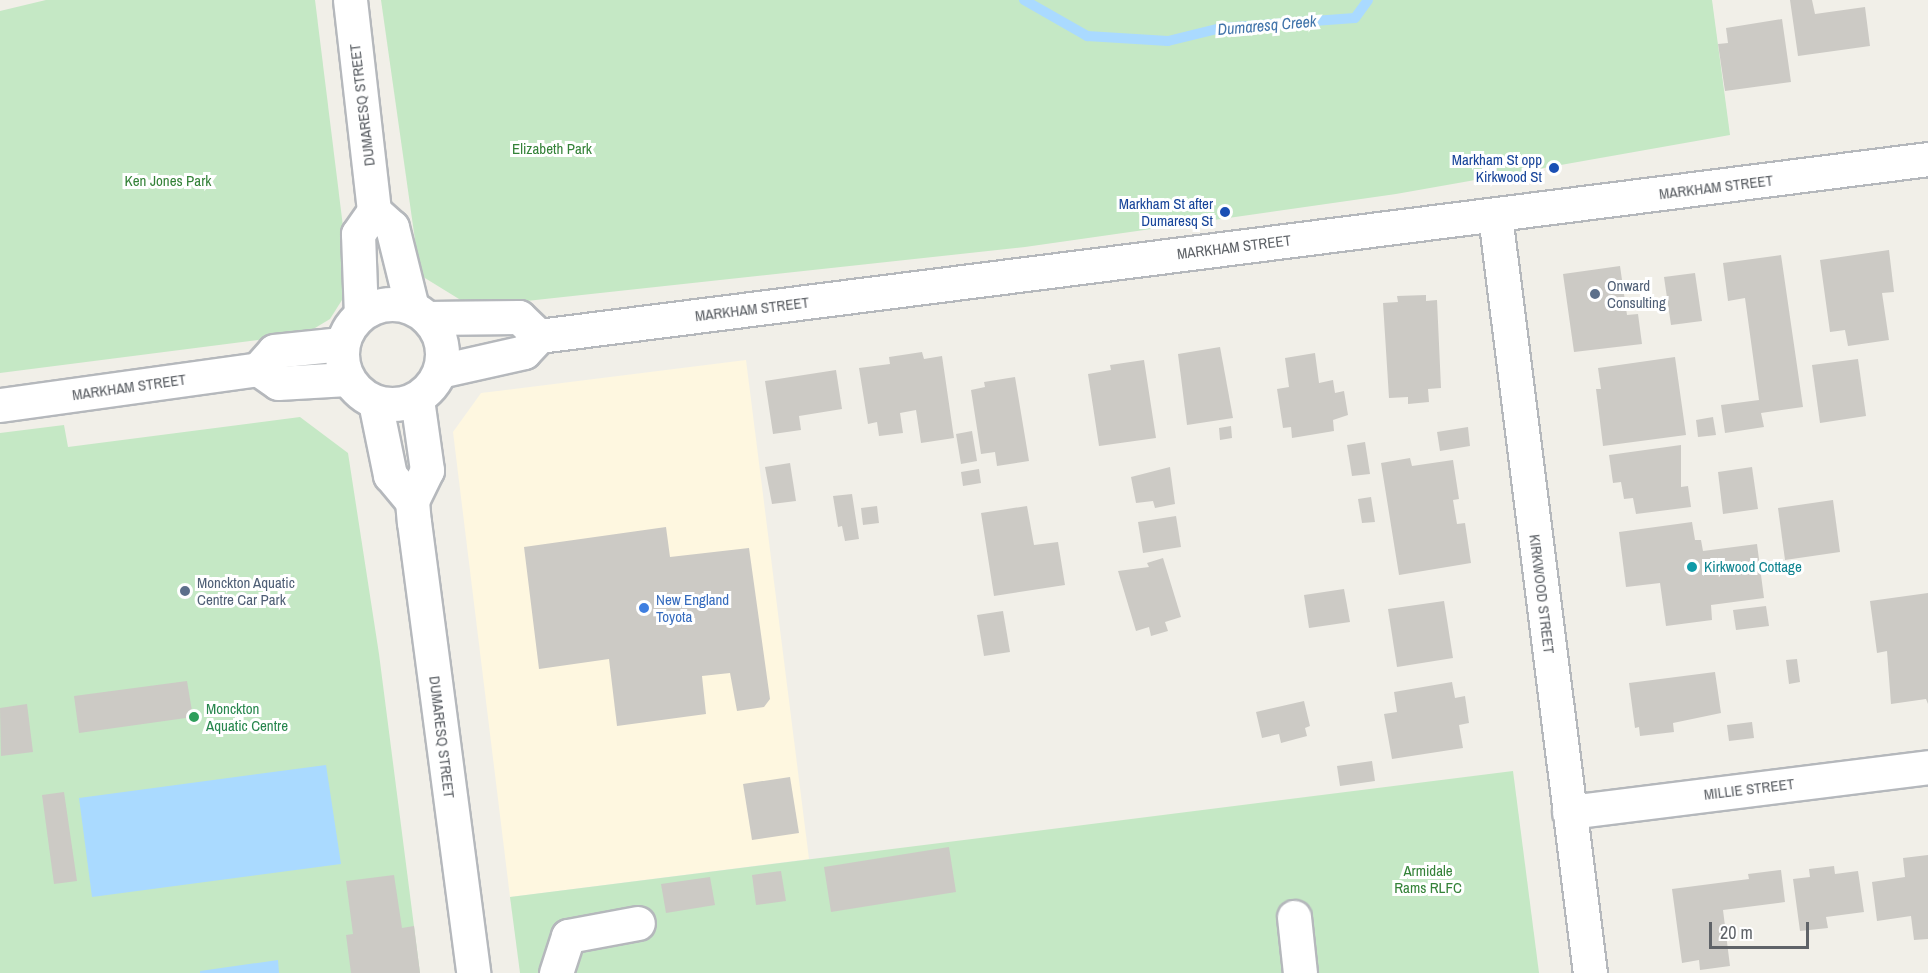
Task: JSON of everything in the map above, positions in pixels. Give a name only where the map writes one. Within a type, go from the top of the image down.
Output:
[{"type":"street","name":"DUMARESQ STREET","points":[[350,0],[374,211]]},
{"type":"street","name":"MARKHAM STREET","points":[[539,336],[1928,159]]},
{"type":"street","points":[[361,314],[358,234],[374,211],[392,227],[420,313],[438,333],[443,352],[440,371],[431,387],[417,399],[396,405],[375,402],[359,393],[347,379],[342,362],[342,344],[349,327],[361,314],[395,303],[420,313],[519,317],[539,336],[524,352],[440,371]]},
{"type":"street","name":"KIRKWOOD STREET","points":[[1494,215],[1590,973]]},
{"type":"street","points":[[342,344],[274,351],[258,369],[278,383],[347,379]]},
{"type":"street","name":"MARKHAM STREET","points":[[0,405],[258,369]]},
{"type":"street","points":[[375,402],[390,475],[412,501],[426,470],[417,399]]},
{"type":"street","name":"DUMARESQ STREET","points":[[412,501],[473,973]]},
{"type":"street","name":"MILLIE STREET","points":[[1569,812],[1928,767]]},
{"type":"street","points":[[1294,918],[1300,973]]},
{"type":"street","points":[[556,973],[568,936],[638,923]]},
{"type":"shaded area","points":[[746,360],[809,859],[510,897],[453,432],[481,393]]},
{"type":"green space","name":"Ken Jones Park","points":[[46,0],[315,0],[348,267],[342,300],[330,319],[305,334],[0,373],[0,11]]},
{"type":"green space","name":"Elizabeth Park","points":[[381,0],[1712,0],[1730,135],[1396,194],[1025,247],[472,307],[420,275]]},
{"type":"green space","name":"Monckton Aquatic Centre","points":[[300,417],[348,453],[379,654],[420,973],[0,973],[0,433],[64,425],[68,447]]},
{"type":"green space","name":"Armidale Rams RLFC","points":[[1513,771],[1539,973],[520,973],[510,897]]},
{"type":"water","points":[[326,765],[341,864],[92,897],[79,798]]},
{"type":"water","points":[[278,960],[279,973],[200,973],[200,971]]},
{"type":"building","points":[[1790,0],[1812,0],[1815,14],[1865,7],[1870,46],[1798,56]]},
{"type":"building","points":[[1782,19],[1791,82],[1725,91],[1718,44],[1728,43],[1726,28]]},
{"type":"building","points":[[1889,250],[1894,292],[1882,293],[1889,340],[1848,346],[1845,330],[1830,332],[1820,260]]},
{"type":"building","points":[[1781,255],[1803,407],[1761,413],[1764,427],[1725,433],[1721,405],[1759,400],[1745,298],[1728,301],[1723,263]]},
{"type":"building","name":"Onward Consulting","points":[[1620,266],[1627,315],[1638,314],[1642,344],[1574,352],[1563,274]]},
{"type":"building","points":[[1695,273],[1702,321],[1671,325],[1664,277]]},
{"type":"building","points":[[1426,295],[1426,301],[1437,300],[1441,388],[1428,389],[1429,402],[1408,404],[1408,397],[1389,398],[1383,303],[1398,302],[1397,296]]},
{"type":"building","points":[[1220,347],[1233,418],[1187,425],[1178,354]]},
{"type":"building","points":[[922,352],[924,359],[942,356],[954,438],[921,443],[916,410],[900,413],[903,433],[879,436],[877,422],[868,424],[859,368],[890,364],[889,357]]},
{"type":"building","points":[[1315,353],[1319,383],[1333,380],[1335,393],[1344,391],[1348,415],[1333,420],[1334,431],[1292,438],[1291,427],[1283,428],[1277,389],[1289,387],[1285,358]]},
{"type":"building","points":[[1675,357],[1686,435],[1603,446],[1596,389],[1601,389],[1598,368]]},
{"type":"building","points":[[1858,359],[1866,416],[1820,423],[1812,365]]},
{"type":"building","points":[[1144,360],[1156,438],[1099,446],[1088,374],[1111,370],[1110,365]]},
{"type":"building","points":[[836,370],[842,409],[799,416],[801,430],[773,434],[765,381]]},
{"type":"building","points":[[1015,377],[1029,461],[997,466],[995,452],[981,454],[971,390],[985,387],[984,382]]},
{"type":"building","points":[[1713,417],[1716,435],[1698,437],[1696,420]]},
{"type":"building","points":[[1231,426],[1232,438],[1220,440],[1219,428]]},
{"type":"building","points":[[1468,427],[1470,446],[1440,451],[1437,432]]},
{"type":"building","points":[[972,431],[977,461],[961,464],[956,434]]},
{"type":"building","points":[[1365,442],[1370,474],[1352,476],[1347,445]]},
{"type":"building","points":[[1681,445],[1681,487],[1688,486],[1691,507],[1636,514],[1633,498],[1624,499],[1621,482],[1613,483],[1609,455]]},
{"type":"building","points":[[1410,458],[1412,466],[1453,460],[1459,499],[1453,500],[1457,524],[1465,523],[1471,563],[1399,575],[1381,463]]},
{"type":"building","points":[[790,463],[796,501],[772,504],[765,467]]},
{"type":"building","points":[[1170,467],[1175,504],[1155,508],[1153,501],[1136,503],[1131,477]]},
{"type":"building","points":[[1752,467],[1758,509],[1723,514],[1718,472]]},
{"type":"building","points":[[979,469],[981,483],[963,486],[961,472]]},
{"type":"building","points":[[852,494],[859,539],[845,541],[842,526],[838,527],[833,496]]},
{"type":"building","points":[[1371,497],[1375,522],[1362,523],[1358,499]]},
{"type":"building","points":[[1833,500],[1840,552],[1785,560],[1778,508]]},
{"type":"building","points":[[877,506],[879,523],[863,525],[861,508]]},
{"type":"building","points":[[1027,506],[1034,545],[1058,542],[1065,585],[994,596],[981,513]]},
{"type":"building","points":[[1176,516],[1181,547],[1143,553],[1138,522]]},
{"type":"building","name":"Kirkwood Cottage","points":[[1692,522],[1695,540],[1701,540],[1703,551],[1757,544],[1764,598],[1711,605],[1712,620],[1666,626],[1660,583],[1626,587],[1619,532]]},
{"type":"building","name":"New England Toyota","points":[[666,527],[670,557],[749,548],[770,699],[764,707],[737,711],[730,673],[702,676],[706,714],[617,726],[609,659],[539,669],[524,547]]},
{"type":"building","points":[[1163,558],[1181,617],[1165,622],[1168,631],[1151,636],[1149,627],[1136,631],[1118,571],[1149,567],[1147,563]]},
{"type":"building","points":[[1344,589],[1350,622],[1309,628],[1304,595]]},
{"type":"building","points":[[1928,593],[1928,704],[1926,699],[1891,704],[1887,651],[1877,653],[1870,601]]},
{"type":"building","points":[[1444,601],[1453,658],[1397,667],[1388,609]]},
{"type":"building","points":[[1766,606],[1769,626],[1736,630],[1733,610]]},
{"type":"building","points":[[1003,611],[1010,652],[984,656],[977,615]]},
{"type":"building","points":[[1797,659],[1800,682],[1789,684],[1786,660]]},
{"type":"building","points":[[1715,672],[1721,713],[1673,723],[1674,732],[1640,736],[1639,727],[1635,728],[1629,683]]},
{"type":"building","points":[[187,681],[193,717],[79,733],[74,696]]},
{"type":"building","points":[[1452,682],[1455,698],[1465,696],[1469,723],[1459,725],[1463,748],[1392,759],[1384,714],[1397,712],[1394,692]]},
{"type":"building","points":[[1304,701],[1310,726],[1305,728],[1307,736],[1281,743],[1279,734],[1262,738],[1256,712]]},
{"type":"building","points":[[27,704],[33,752],[1,756],[0,708]]},
{"type":"building","points":[[1752,722],[1754,738],[1729,741],[1727,725]]},
{"type":"building","points":[[1372,761],[1375,781],[1340,786],[1337,766]]},
{"type":"building","points":[[790,777],[799,833],[752,840],[743,784]]},
{"type":"building","points":[[64,792],[77,881],[54,884],[42,795]]},
{"type":"building","points":[[949,847],[956,892],[831,912],[824,867]]},
{"type":"building","points":[[1928,855],[1928,939],[1914,940],[1911,916],[1877,921],[1872,882],[1905,877],[1903,858]]},
{"type":"building","points":[[1834,866],[1835,874],[1858,871],[1864,912],[1826,917],[1828,928],[1800,931],[1793,879],[1810,877],[1809,869]]},
{"type":"building","points":[[1781,870],[1785,902],[1723,910],[1730,966],[1700,970],[1699,960],[1682,963],[1672,889],[1749,879],[1748,874]]},
{"type":"building","points":[[781,871],[786,901],[756,905],[752,875]]},
{"type":"building","points":[[394,875],[402,928],[414,926],[420,973],[351,973],[346,935],[353,934],[346,881]]},
{"type":"building","points":[[710,877],[715,905],[666,913],[661,884]]},
{"type":"waterway","name":"Dumaresq Creek","points":[[1024,0],[1087,36],[1168,41],[1221,28],[1355,18],[1368,0]]},
{"type":"place","name":"Markham St opp Kirkwood St","points":[[1554,168]]},
{"type":"place","name":"Markham St after Dumaresq St","points":[[1225,212]]},
{"type":"place","name":"Onward Consulting","points":[[1595,294]]},
{"type":"place","name":"Kirkwood Cottage","points":[[1692,567]]},
{"type":"place","name":"Monckton Aquatic Centre Car Park","points":[[185,591]]},
{"type":"place","name":"New England Toyota","points":[[644,608]]},
{"type":"place","name":"Monckton Aquatic Centre","points":[[194,717]]}]
